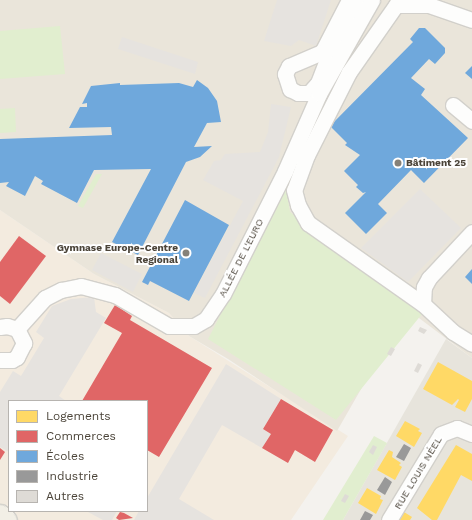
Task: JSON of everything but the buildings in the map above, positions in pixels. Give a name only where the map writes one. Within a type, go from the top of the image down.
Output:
[{"type":"main road","points":[[0,514],[7,520]]},
{"type":"street","points":[[349,0],[322,52],[289,66],[285,74],[290,89],[298,93],[309,93],[318,83],[329,55],[358,0]]},
{"type":"street","name":"ALLÉE DE L'EURO","points":[[17,329],[45,298],[61,290],[81,286],[115,295],[169,326],[189,327],[206,319],[223,294],[285,171],[320,94],[372,0]]},
{"type":"street","points":[[472,20],[430,5],[396,5],[349,72],[307,155],[294,190],[298,205],[308,223],[423,304],[453,332],[472,344]]},
{"type":"street","points":[[453,105],[472,121]]},
{"type":"street","points":[[423,304],[424,287],[429,278],[472,232]]},
{"type":"street","points":[[0,327],[7,326],[17,329],[24,343],[21,353],[12,360],[0,360]]},
{"type":"street","name":"RUE LOUIS NÉEL","points":[[389,520],[441,434],[457,428],[472,434]]},
{"type":"shaded area","points":[[0,0],[472,0],[472,358],[407,309],[337,431],[228,359],[189,336],[169,313],[94,274],[0,210]]},
{"type":"shaded area","points":[[277,0],[331,0],[316,46],[299,40],[291,46],[264,41]]},
{"type":"shaded area","points":[[122,37],[198,62],[195,74],[118,49]]},
{"type":"shaded area","points":[[271,104],[291,107],[279,157],[205,298],[194,293],[243,201],[203,180],[214,161],[221,160],[225,154],[260,152],[268,132]]},
{"type":"shaded area","points":[[420,189],[461,228],[408,282],[361,248]]},
{"type":"shaded area","points":[[0,210],[94,274],[169,313],[189,336],[348,436],[291,520],[0,520]]},
{"type":"shaded area","points":[[101,253],[142,274],[133,292],[92,270]]},
{"type":"shaded area","points":[[94,297],[96,312],[106,318],[59,396],[65,400],[8,400],[8,451],[0,447],[0,392],[13,371],[21,376],[44,338],[36,332],[52,306],[71,299]]},
{"type":"shaded area","points":[[446,339],[472,358],[472,520],[343,520]]},
{"type":"shaded area","points":[[226,364],[281,399],[263,429],[271,434],[262,448],[222,425],[179,499],[214,520],[134,520],[138,512],[148,512],[148,496]]},
{"type":"shaded area","points":[[88,512],[116,512],[112,520],[103,520]]},
{"type":"green space","points":[[60,26],[65,74],[0,79],[0,31]]},
{"type":"green space","points":[[15,108],[16,132],[0,133],[0,109]]},
{"type":"green space","points":[[96,174],[102,174],[83,208],[78,206]]},
{"type":"green space","points":[[286,187],[290,212],[422,314],[336,420],[208,339]]},
{"type":"green space","points":[[374,436],[387,443],[343,520],[323,520]]},
{"type":"place","name":"Bâtiment 25","points":[[398,163]]},
{"type":"place","name":"Gymnase Europe-Centre Regional","points":[[186,253]]}]
